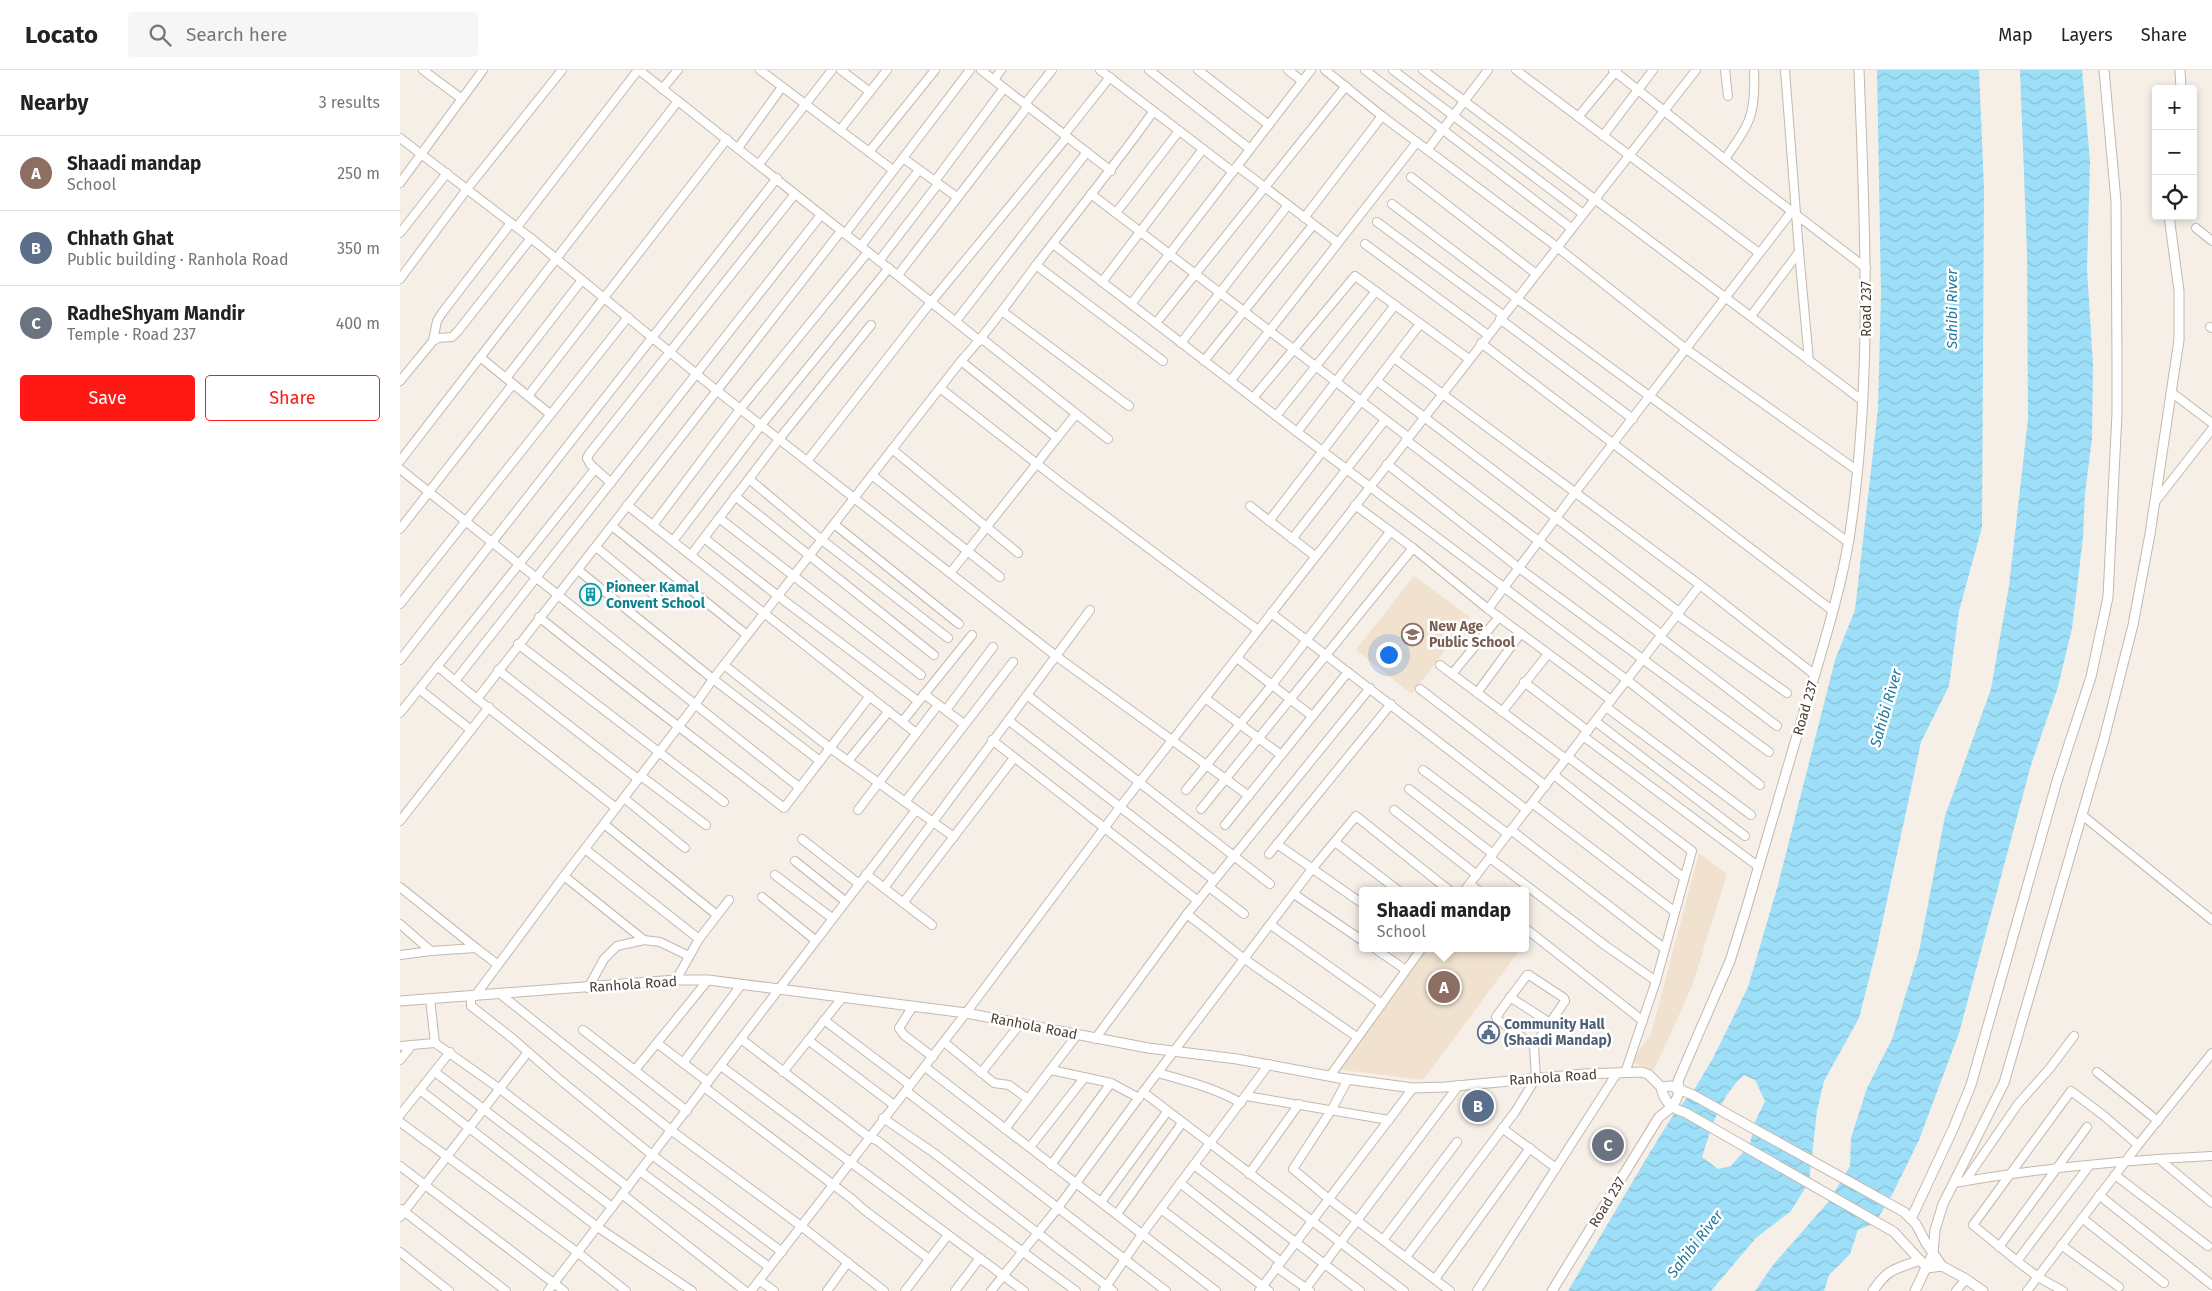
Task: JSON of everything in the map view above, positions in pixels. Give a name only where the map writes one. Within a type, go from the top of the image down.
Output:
[{"type":"street","points":[[400,183],[483,70]]},
{"type":"street","points":[[400,279],[562,70]]},
{"type":"street","points":[[400,381],[432,341],[437,321],[442,313],[638,70],[777,178],[931,302],[1108,439]]},
{"type":"street","points":[[662,88],[678,70]]},
{"type":"street","points":[[760,70],[893,170]]},
{"type":"street","points":[[758,164],[832,70]]},
{"type":"street","points":[[841,70],[870,92]]},
{"type":"street","points":[[851,77],[856,70]]},
{"type":"street","points":[[840,130],[887,70]]},
{"type":"street","points":[[869,152],[935,70]]},
{"type":"street","points":[[476,699],[539,617],[558,596],[716,390],[903,158],[970,70]]},
{"type":"street","points":[[981,70],[1111,171]]},
{"type":"street","points":[[994,80],[1001,70]]},
{"type":"street","points":[[898,275],[1052,70]]},
{"type":"street","points":[[1100,70],[1203,149],[1264,188],[1338,243]]},
{"type":"street","points":[[1149,70],[1250,149]]},
{"type":"street","points":[[1198,70],[1268,125]]},
{"type":"street","points":[[1288,70],[1302,81]]},
{"type":"street","points":[[1131,304],[1311,70]]},
{"type":"street","points":[[1325,70],[1382,116],[1557,247],[1686,349],[1858,471]]},
{"type":"street","points":[[1365,70],[1571,228]]},
{"type":"street","points":[[1393,70],[1582,213]]},
{"type":"street","points":[[1424,70],[1863,401]]},
{"type":"street","points":[[1428,149],[1488,70]]},
{"type":"street","points":[[1516,70],[1759,253]]},
{"type":"street","points":[[1603,136],[1653,70]]},
{"type":"street","points":[[751,1291],[850,1161],[925,1067],[1138,783],[1535,273],[1696,70]]},
{"type":"street","points":[[1725,70],[1728,96]]},
{"type":"street","points":[[1725,159],[1744,132],[1752,116],[1755,93],[1754,70]]},
{"type":"street","points":[[1785,70],[1794,213],[1809,360]]},
{"type":"street","name":"Road 237","points":[[1552,1291],[1659,1117],[1672,1108],[1680,1090],[1678,1082],[1730,961],[1759,867],[1832,611],[1848,542],[1858,471],[1863,401],[1866,268],[1859,70]]},
{"type":"street","points":[[1983,1291],[1966,1278],[1942,1266],[1910,1218],[1953,1130],[1971,1085],[2057,781],[2091,677],[2108,597],[2117,362],[2116,200],[2104,70]]},
{"type":"street","points":[[2180,70],[2181,85]]},
{"type":"street","points":[[426,71],[462,99]]},
{"type":"street","points":[[1578,117],[1615,71],[1866,268]]},
{"type":"street","points":[[808,460],[931,302],[1066,136],[1110,77]]},
{"type":"street","points":[[738,148],[782,86]]},
{"type":"street","points":[[1156,323],[1346,86]]},
{"type":"street","points":[[879,261],[1004,88]]},
{"type":"street","points":[[400,461],[678,101]]},
{"type":"street","points":[[782,1252],[652,1155],[471,1006],[473,996],[695,705],[712,679],[1111,171],[1153,112]]},
{"type":"street","points":[[1304,218],[1382,116]]},
{"type":"street","points":[[1116,212],[1179,131]]},
{"type":"street","points":[[400,138],[531,238],[716,390],[780,438],[1056,656],[1249,796]]},
{"type":"street","points":[[528,396],[727,139]]},
{"type":"street","points":[[1230,380],[1417,142]]},
{"type":"street","points":[[1102,282],[1203,149]]},
{"type":"street","points":[[956,321],[1087,152]]},
{"type":"street","points":[[903,158],[957,197]]},
{"type":"street","points":[[861,246],[920,170]]},
{"type":"street","points":[[400,233],[447,174]]},
{"type":"street","points":[[400,660],[777,178]]},
{"type":"street","points":[[1411,178],[1535,273]]},
{"type":"street","points":[[611,483],[594,469],[588,460],[589,454],[795,194]]},
{"type":"street","points":[[1092,194],[1777,726]]},
{"type":"street","points":[[1392,204],[1516,298],[1651,395],[1848,542]]},
{"type":"street","points":[[1181,343],[1288,205]]},
{"type":"street","points":[[1488,609],[1759,253],[1794,213]]},
{"type":"street","points":[[455,681],[821,215]]},
{"type":"street","points":[[1915,1291],[1933,1253],[1939,1214],[2004,1083],[2104,739],[2132,625],[2150,534],[2152,506],[2177,362],[2180,322],[2179,291],[2170,220]]},
{"type":"street","points":[[1377,222],[1633,419]]},
{"type":"street","points":[[1204,360],[1313,224]]},
{"type":"street","points":[[2196,228],[2212,241]]},
{"type":"street","points":[[432,341],[438,338],[452,337],[458,331],[531,238]]},
{"type":"street","points":[[1053,244],[1297,432],[1627,680],[1760,785]]},
{"type":"street","points":[[1365,244],[1488,335]]},
{"type":"street","points":[[653,525],[741,408],[868,252]]},
{"type":"street","points":[[1750,316],[1799,252]]},
{"type":"street","points":[[1036,266],[1163,361]]},
{"type":"street","points":[[673,541],[762,424],[889,268]]},
{"type":"street","points":[[1253,398],[1355,276],[1469,359]]},
{"type":"street","points":[[506,378],[582,280]]},
{"type":"street","points":[[1276,416],[1376,291]]},
{"type":"street","points":[[1297,432],[1395,305]]},
{"type":"street","points":[[1002,311],[1129,406]]},
{"type":"street","points":[[400,604],[628,317]]},
{"type":"street","points":[[1269,521],[1420,324]]},
{"type":"street","points":[[691,555],[780,438],[871,326]]},
{"type":"street","points":[[1481,343],[1832,611]]},
{"type":"street","points":[[480,357],[550,414]]},
{"type":"street","points":[[1394,358],[1574,494],[1700,585],[1815,674]]},
{"type":"street","points":[[961,361],[1057,438]]},
{"type":"street","points":[[1376,381],[1557,518],[1678,613],[1787,693]]},
{"type":"street","points":[[400,529],[513,384]]},
{"type":"street","points":[[940,388],[1036,463],[1258,630]]},
{"type":"street","points":[[2171,392],[2212,423]]},
{"type":"street","points":[[951,572],[1076,414]]},
{"type":"street","points":[[1292,539],[1385,420]]},
{"type":"street","points":[[2152,506],[2212,429]]},
{"type":"street","points":[[892,449],[1018,553]]},
{"type":"street","points":[[1387,464],[1519,568],[1769,752]]},
{"type":"street","points":[[400,713],[594,469]]},
{"type":"street","points":[[401,471],[493,542],[800,788]]},
{"type":"street","points":[[872,475],[1000,577]]},
{"type":"street","points":[[749,479],[822,540],[948,638]]},
{"type":"street","points":[[735,496],[934,655]]},
{"type":"street","points":[[627,505],[916,733]]},
{"type":"street","points":[[1355,505],[1488,609],[1611,700]]},
{"type":"street","points":[[1250,506],[1315,556]]},
{"type":"street","points":[[719,518],[921,675]]},
{"type":"street","points":[[834,524],[959,624]]},
{"type":"street","points":[[612,526],[747,635]]},
{"type":"street","points":[[1186,790],[1272,685],[1390,532]]},
{"type":"street","points":[[704,538],[918,701]]},
{"type":"street","points":[[596,547],[665,604]]},
{"type":"street","points":[[1201,809],[1412,548]]},
{"type":"street","points":[[578,570],[712,679],[820,761]]},
{"type":"street","points":[[1467,887],[1700,585]]},
{"type":"street","points":[[884,888],[1090,610]]},
{"type":"street","points":[[1270,613],[1529,807],[1675,912]]},
{"type":"street","points":[[539,617],[627,689],[679,726],[784,808],[870,696]]},
{"type":"street","points":[[1452,674],[1499,617]]},
{"type":"street","points":[[1477,693],[1521,634]]},
{"type":"street","points":[[902,722],[972,635]]},
{"type":"street","points":[[518,644],[724,802]]},
{"type":"street","points":[[946,710],[992,647]]},
{"type":"street","points":[[1502,712],[1548,654]]},
{"type":"street","points":[[1237,658],[1312,716]]},
{"type":"street","points":[[905,802],[1013,662]]},
{"type":"street","points":[[724,665],[830,748],[954,837]]},
{"type":"street","points":[[1440,665],[1692,850],[1644,1022],[1621,1073],[1556,1168],[1477,1291]]},
{"type":"street","points":[[437,666],[476,699],[489,707],[616,808]]},
{"type":"street","points":[[498,670],[639,778],[706,825]]},
{"type":"street","points":[[1225,825],[1348,672]]},
{"type":"street","points":[[1524,682],[1586,734],[1759,867]]},
{"type":"street","points":[[1096,1039],[1212,883],[1370,688]]},
{"type":"street","points":[[419,689],[471,730]]},
{"type":"street","points":[[1420,689],[1546,786]]},
{"type":"street","points":[[924,694],[964,724]]},
{"type":"street","points":[[1028,695],[1138,783],[1270,884]]},
{"type":"street","points":[[1205,698],[1281,755]]},
{"type":"street","points":[[858,810],[938,704]]},
{"type":"street","points":[[1269,854],[1391,704]]},
{"type":"street","points":[[400,821],[489,707]]},
{"type":"street","points":[[1606,707],[1751,816]]},
{"type":"street","points":[[848,761],[889,711]]},
{"type":"street","points":[[1008,720],[1120,807],[1212,883],[1244,914]]},
{"type":"street","points":[[1595,722],[1745,836]]},
{"type":"street","points":[[992,740],[1198,901]]},
{"type":"street","points":[[903,903],[1014,758]]},
{"type":"street","points":[[1424,770],[1510,832],[1665,949]]},
{"type":"street","points":[[1554,775],[1684,878]]},
{"type":"street","points":[[1409,790],[1606,946],[1656,981]]},
{"type":"street","points":[[624,798],[685,848]]},
{"type":"street","points":[[548,1291],[916,810]]},
{"type":"street","points":[[1394,810],[1477,874]]},
{"type":"street","points":[[2082,814],[2212,920]]},
{"type":"street","points":[[991,1291],[1038,1234],[1312,869],[1356,816],[1445,887]]},
{"type":"street","points":[[604,824],[717,915]]},
{"type":"street","points":[[802,839],[859,884]]},
{"type":"street","points":[[1335,842],[1394,887]]},
{"type":"street","points":[[1278,844],[1359,901]]},
{"type":"street","points":[[585,849],[700,939]]},
{"type":"street","points":[[794,862],[846,901]]},
{"type":"street","points":[[775,874],[832,918]]},
{"type":"street","points":[[866,874],[932,925]]},
{"type":"street","points":[[564,876],[644,940]]},
{"type":"street","points":[[1470,884],[1474,887]]},
{"type":"street","points":[[400,887],[497,964]]},
{"type":"street","points":[[1294,894],[1359,938]]},
{"type":"street","points":[[762,896],[815,940]]},
{"type":"street","points":[[676,980],[700,939],[729,900]]},
{"type":"street","points":[[1188,914],[1244,959],[1357,1037]]},
{"type":"street","points":[[400,924],[431,951]]},
{"type":"street","points":[[1271,926],[1382,1004]]},
{"type":"street","points":[[1529,931],[1644,1022]]},
{"type":"street","points":[[588,988],[609,952],[617,946],[644,940],[660,942],[689,956]]},
{"type":"street","points":[[400,955],[476,948]]},
{"type":"street","points":[[1380,952],[1406,970]]},
{"type":"street","points":[[1330,1076],[1419,952]]},
{"type":"street","points":[[1406,1257],[1502,1128],[1536,1078],[1534,1046],[1565,1001],[1532,976],[1527,975],[1496,1014],[1497,1020],[1534,1046]]},
{"type":"street","name":"Ranhola Road","points":[[400,1001],[676,980],[708,980],[966,1013],[1096,1039],[1269,1064],[1330,1076],[1413,1088],[1445,1087],[1536,1078],[1621,1073],[1648,1074],[1661,1087],[1664,1098],[1672,1108]]},
{"type":"street","points":[[635,1070],[708,980]]},
{"type":"street","points":[[683,1063],[741,985]]},
{"type":"street","points":[[499,993],[672,1131],[801,1226],[884,1291]]},
{"type":"street","points":[[1510,997],[1550,1023]]},
{"type":"street","points":[[783,1072],[842,998]]},
{"type":"street","points":[[430,999],[435,1043]]},
{"type":"street","points":[[913,1006],[900,1024],[900,1032],[932,1057]]},
{"type":"street","points":[[824,1020],[1057,1209],[1166,1291]]},
{"type":"street","points":[[981,1073],[1020,1024]]},
{"type":"street","points":[[583,1030],[687,1111]]},
{"type":"street","points":[[1005,1130],[1077,1035]]},
{"type":"street","points":[[1965,1181],[2018,1104],[2050,1068],[2074,1036]]},
{"type":"street","points":[[741,1039],[1076,1291]]},
{"type":"street","points":[[808,1040],[894,1106]]},
{"type":"street","points":[[944,1042],[994,1083],[1014,1087],[1028,1099]]},
{"type":"street","points":[[400,1046],[435,1043],[450,1052],[628,1187]]},
{"type":"street","points":[[657,1043],[683,1063],[706,1085],[929,1260]]},
{"type":"street","points":[[400,1060],[412,1045]]},
{"type":"street","points":[[400,1115],[450,1052]]},
{"type":"street","points":[[506,1291],[401,1212],[425,1186],[528,1052]]},
{"type":"street","points":[[2027,1291],[2138,1145],[2212,1053]]},
{"type":"street","points":[[1104,1288],[1269,1064]]},
{"type":"street","points":[[721,1066],[1024,1291]]},
{"type":"street","points":[[925,1067],[1216,1291]]},
{"type":"street","points":[[1051,1070],[1111,1083],[1141,1095],[1182,1123],[1404,1291]]},
{"type":"street","points":[[435,1072],[612,1207]]},
{"type":"street","points":[[2097,1072],[2158,1121]]},
{"type":"street","points":[[1158,1073],[1208,1087],[1224,1093],[1241,1103]]},
{"type":"street","points":[[1030,1148],[1085,1077]]},
{"type":"street","points":[[1348,1079],[1293,1169],[1330,1200],[1450,1291]]},
{"type":"street","points":[[1052,1164],[1111,1083]]},
{"type":"street","points":[[1180,1183],[1279,1264],[1307,1290],[1340,1242],[1358,1221],[1459,1085]]},
{"type":"street","name":"Ranhola Road","points":[[1661,1087],[1671,1086],[1693,1095],[1910,1218]]},
{"type":"street","points":[[1161,1209],[1264,1289],[1279,1264],[1330,1200],[1413,1088]]},
{"type":"street","points":[[420,1090],[596,1226],[692,1291]]},
{"type":"street","points":[[2063,1291],[2038,1277],[1973,1225],[2072,1091],[2138,1145]]},
{"type":"street","points":[[1246,1096],[1332,1108],[1389,1120]]},
{"type":"street","points":[[1249,1174],[1299,1104]]},
{"type":"street","points":[[1672,1108],[1686,1113],[1894,1232],[1905,1242],[1926,1268]]},
{"type":"street","points":[[1101,1202],[1167,1112]]},
{"type":"street","points":[[884,1118],[934,1153],[1104,1288],[1113,1291]]},
{"type":"street","points":[[400,1122],[578,1252],[626,1291]]},
{"type":"street","points":[[1117,1214],[1182,1123]]},
{"type":"street","points":[[1999,1247],[2087,1127]]},
{"type":"street","points":[[1502,1128],[1556,1168]]},
{"type":"street","points":[[1383,1240],[1458,1142]]},
{"type":"street","points":[[1435,1279],[1530,1148]]},
{"type":"street","points":[[1954,1183],[2009,1174],[2125,1162],[2211,1158]]},
{"type":"street","points":[[2160,1159],[2212,1203]]},
{"type":"street","points":[[1194,1165],[1360,1291]]},
{"type":"street","points":[[400,1166],[564,1291]]},
{"type":"street","points":[[2017,1261],[2089,1166]]},
{"type":"street","points":[[640,1171],[769,1267]]},
{"type":"street","points":[[2115,1175],[2208,1246]]},
{"type":"street","points":[[622,1194],[745,1291]]},
{"type":"street","points":[[2100,1195],[2212,1285]]},
{"type":"street","points":[[2082,1218],[2164,1283]]},
{"type":"street","points":[[905,1291],[948,1235]]},
{"type":"street","points":[[2061,1246],[2119,1287]]},
{"type":"street","points":[[400,1252],[450,1291]]},
{"type":"street","points":[[955,1291],[980,1258]]},
{"type":"street","points":[[1873,1291],[1884,1276],[1898,1267],[1920,1260]]},
{"type":"street","points":[[827,1291],[848,1262]]},
{"type":"street","points":[[1926,1268],[1942,1266]]},
{"type":"street","points":[[1956,1291],[1966,1278]]},
{"type":"street","points":[[759,1280],[774,1291]]},
{"type":"shaded area","name":"New Age Public School","points":[[1414,576],[1470,617],[1412,694],[1356,650]]},
{"type":"shaded area","points":[[1699,853],[1727,874],[1692,986],[1654,1070],[1631,1062],[1651,1034]]},
{"type":"shaded area","points":[[1422,952],[1518,952],[1423,1080],[1335,1069]]},
{"type":"water","name":"Sahibi River","points":[[1877,70],[1979,70],[1984,189],[1982,527],[1959,611],[1949,686],[1921,742],[1877,947],[1859,1018],[1824,1081],[1817,1111],[1809,1182],[1791,1211],[1756,1238],[1711,1291],[1568,1291],[1675,1112],[1694,1090],[1713,1058],[1748,987],[1778,885],[1835,660],[1855,610],[1878,409],[1881,294]],"holes":[[[1744,1075],[1755,1080],[1765,1101],[1755,1122],[1750,1144],[1731,1166],[1718,1169],[1702,1157],[1717,1113],[1728,1093]]]},
{"type":"water","points":[[2020,70],[2082,70],[2090,161],[2087,269],[2093,365],[2092,438],[2085,493],[2083,538],[2072,628],[2058,687],[2031,765],[1959,1033],[1919,1140],[1893,1193],[1875,1223],[1858,1230],[1850,1254],[1829,1275],[1824,1291],[1755,1291],[1773,1265],[1829,1201],[1850,1166],[1851,1138],[1867,1088],[1892,1039],[1919,951],[1945,816],[1991,689],[2009,586],[2028,419],[2027,253]]},
{"type":"place","name":"Pioneer Kamal Convent School","points":[[590,595]]},
{"type":"place","name":"New Age Public School","points":[[1413,634]]},
{"type":"place","name":"Shaadi mandap","points":[[1444,987]]},
{"type":"place","name":"Community Hall (Shaadi Mandap)","points":[[1488,1032]]},
{"type":"place","name":"Chhath Ghat","points":[[1478,1106]]},
{"type":"place","name":"RadheShyam Mandir","points":[[1608,1145]]}]
